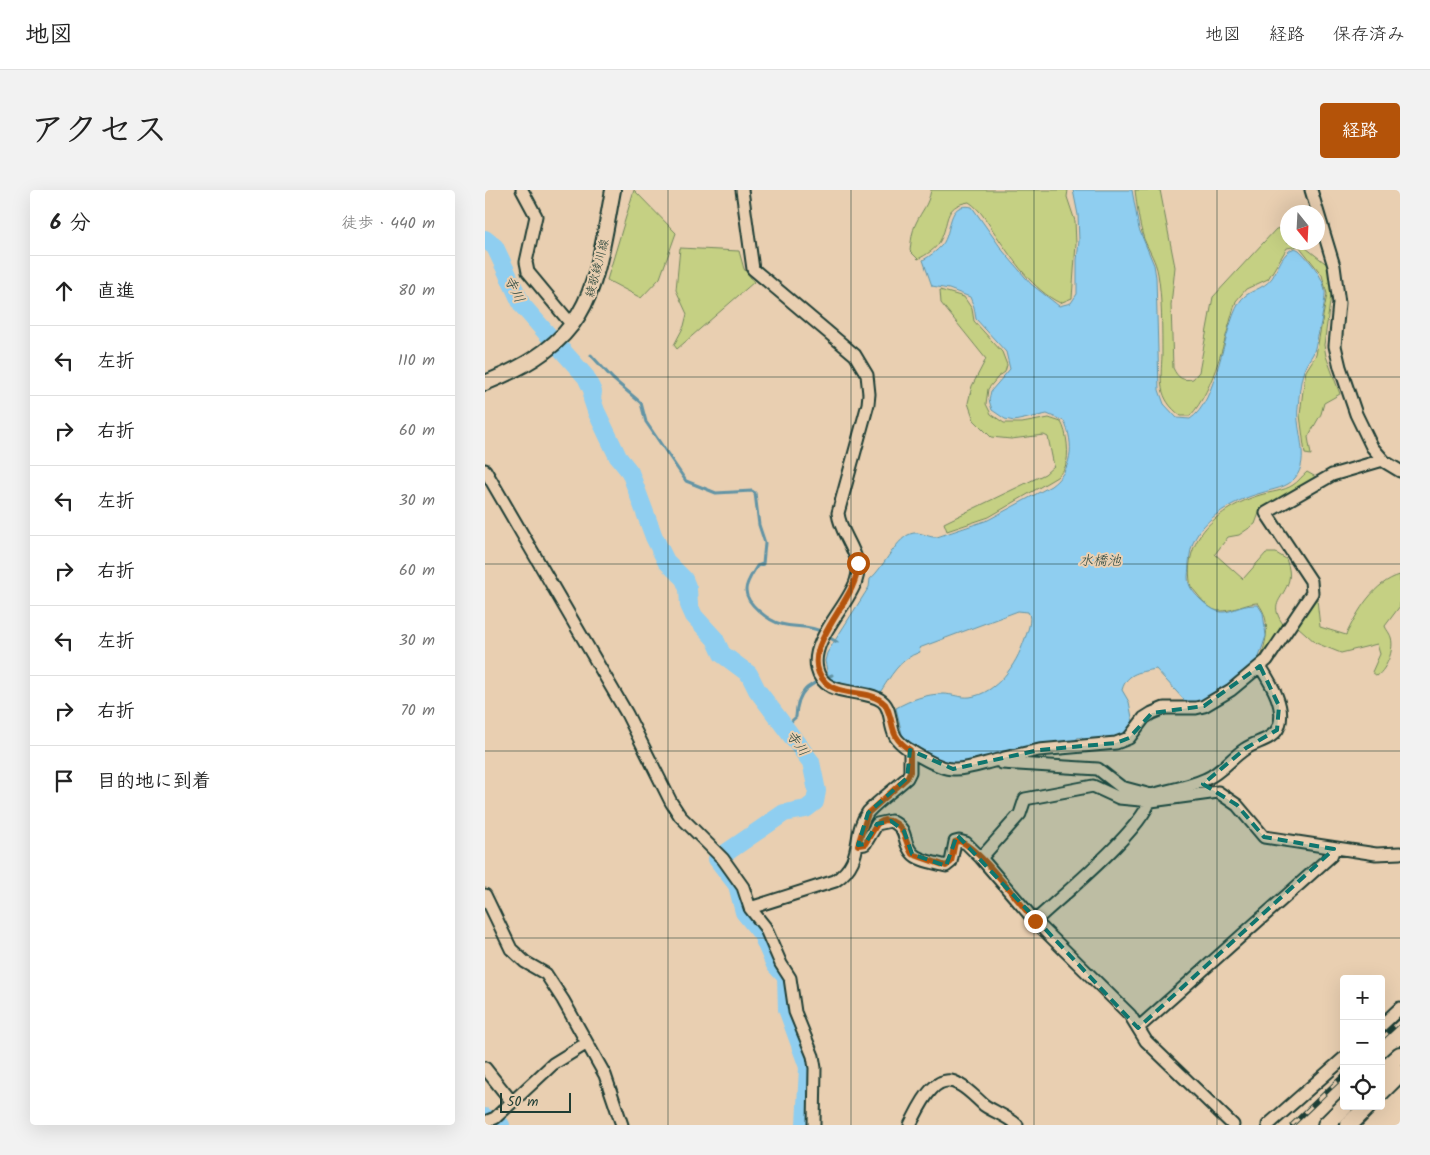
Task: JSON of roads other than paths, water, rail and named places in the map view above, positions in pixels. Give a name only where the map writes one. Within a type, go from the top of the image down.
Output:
[{"type":"highway","points":[[1385,1068],[1400,1055]]},
{"type":"highway","points":[[1385,1088],[1400,1073]]},
{"type":"highway","points":[[1326,1125],[1341,1110]]},
{"type":"highway","points":[[1349,1125],[1364,1110]]},
{"type":"main road","name":"綾歌綾川線","points":[[485,383],[519,369],[545,353],[572,325],[587,304],[601,260],[613,190]]},
{"type":"street","points":[[522,190],[536,216],[526,262],[528,272],[572,325]]},
{"type":"street","points":[[742,190],[753,270],[849,349],[864,367],[868,386],[867,404],[838,513],[842,532],[858,563],[857,578],[815,656],[817,671],[837,690],[874,696],[881,700],[887,708],[895,737],[899,743],[943,768],[953,769],[1039,750],[1116,743],[1129,738],[1145,718],[1152,713],[1164,708],[1197,708],[1204,706],[1231,690],[1261,666],[1295,621],[1312,593],[1313,586],[1266,513],[1332,475],[1383,460]]},
{"type":"street","points":[[1311,190],[1334,266],[1339,303],[1335,346],[1340,367],[1357,414],[1372,447],[1383,460],[1400,472]]},
{"type":"street","points":[[485,470],[627,714],[671,802],[680,816],[721,857],[743,887],[750,908],[765,927],[781,964],[790,978],[795,1012],[813,1056],[815,1068],[814,1125]]},
{"type":"street","points":[[998,760],[1002,762],[1098,769],[1121,787],[1151,798],[1213,776],[1246,748],[1272,736],[1277,730],[1281,715],[1279,706],[1274,690],[1261,666]]},
{"type":"street","points":[[750,908],[835,881],[851,866],[868,813],[907,778],[910,772],[910,750]]},
{"type":"street","points":[[981,858],[1020,814],[1025,799],[1093,786],[1119,798],[1151,798],[1217,792],[1237,805],[1264,837],[1375,854],[1400,853]]},
{"type":"street","points":[[1035,921],[1131,831],[1144,814],[1151,798]]},
{"type":"street","points":[[858,845],[865,844],[877,824],[884,820],[891,821],[904,831],[909,849],[916,857],[946,866],[951,862],[955,842],[966,843],[1035,921],[1130,1015],[1146,1041],[1233,1125]]},
{"type":"street","points":[[1138,1028],[1331,856],[1334,849]]},
{"type":"street","points":[[485,895],[511,949],[525,962],[546,974],[563,1000],[605,1075],[622,1125]]},
{"type":"street","points":[[1385,1022],[1400,1008]]},
{"type":"street","points":[[490,1120],[553,1064],[587,1043]]},
{"type":"street","points":[[1268,1125],[1340,1062]]},
{"type":"street","points":[[485,1068],[511,1102]]},
{"type":"street","points":[[911,1125],[930,1090],[938,1082],[945,1080],[959,1084],[985,1106],[1017,1125]]},
{"type":"water","name":"水橋池","points":[[1073,190],[1132,190],[1139,229],[1154,265],[1156,277],[1159,390],[1164,404],[1177,418],[1190,419],[1199,411],[1207,398],[1213,382],[1228,330],[1239,303],[1246,295],[1269,282],[1287,253],[1291,250],[1299,250],[1319,274],[1324,285],[1325,296],[1317,341],[1313,354],[1304,370],[1299,394],[1298,416],[1302,453],[1300,470],[1288,484],[1241,500],[1221,511],[1198,534],[1190,555],[1188,580],[1191,589],[1197,596],[1216,611],[1223,612],[1258,605],[1263,613],[1266,636],[1257,663],[1231,686],[1195,706],[1185,701],[1156,669],[1145,671],[1131,676],[1124,684],[1122,690],[1129,702],[1134,728],[1131,727],[1109,738],[1083,740],[1082,737],[1077,738],[1077,741],[1042,744],[965,762],[952,763],[940,760],[909,742],[902,734],[896,708],[924,696],[943,694],[970,697],[989,690],[1011,668],[1016,659],[1027,634],[1030,618],[1028,612],[1018,611],[919,648],[920,652],[906,659],[896,669],[879,694],[844,687],[829,680],[825,661],[827,653],[869,587],[870,579],[902,539],[914,533],[937,537],[988,520],[1051,486],[1063,473],[1067,465],[1070,448],[1070,439],[1064,421],[1047,414],[1014,421],[1005,419],[992,410],[989,400],[991,391],[1010,369],[1006,352],[976,319],[970,297],[949,289],[932,286],[923,260],[942,245],[954,213],[964,206],[972,207],[1003,251],[1031,284],[1059,306],[1071,303],[1077,294],[1078,215]]},
{"type":"waterway","points":[[534,201],[540,214]]},
{"type":"waterway","name":"寺川","points":[[485,239],[495,247],[522,305],[549,336]]},
{"type":"waterway","name":"寺川","points":[[561,349],[586,377],[593,392],[592,399],[596,411],[618,457],[630,472],[654,537],[666,561],[684,579],[688,589],[689,605],[694,616],[715,639],[722,654],[749,674],[757,690],[811,762],[817,791],[815,802],[806,809],[784,813],[717,859],[737,885],[744,912],[761,933],[775,965],[786,977],[787,1009],[808,1067],[805,1125]]},
{"type":"waterway","points":[[591,355],[613,379],[641,403],[646,422],[686,481],[716,493],[752,491],[755,493],[759,525],[765,543],[763,564],[757,566],[750,578],[746,587],[747,595],[759,611],[776,622],[813,628],[823,632]]},
{"type":"waterway","points":[[830,638],[837,642]]},
{"type":"waterway","points":[[785,727],[796,717],[799,700],[805,690],[816,682],[832,675]]},
{"type":"waterway","points":[[485,1117],[501,1125]]},
{"type":"railway","points":[[1385,1035],[1400,1021]]},
{"type":"railway","points":[[1292,1125],[1340,1079]]}]
